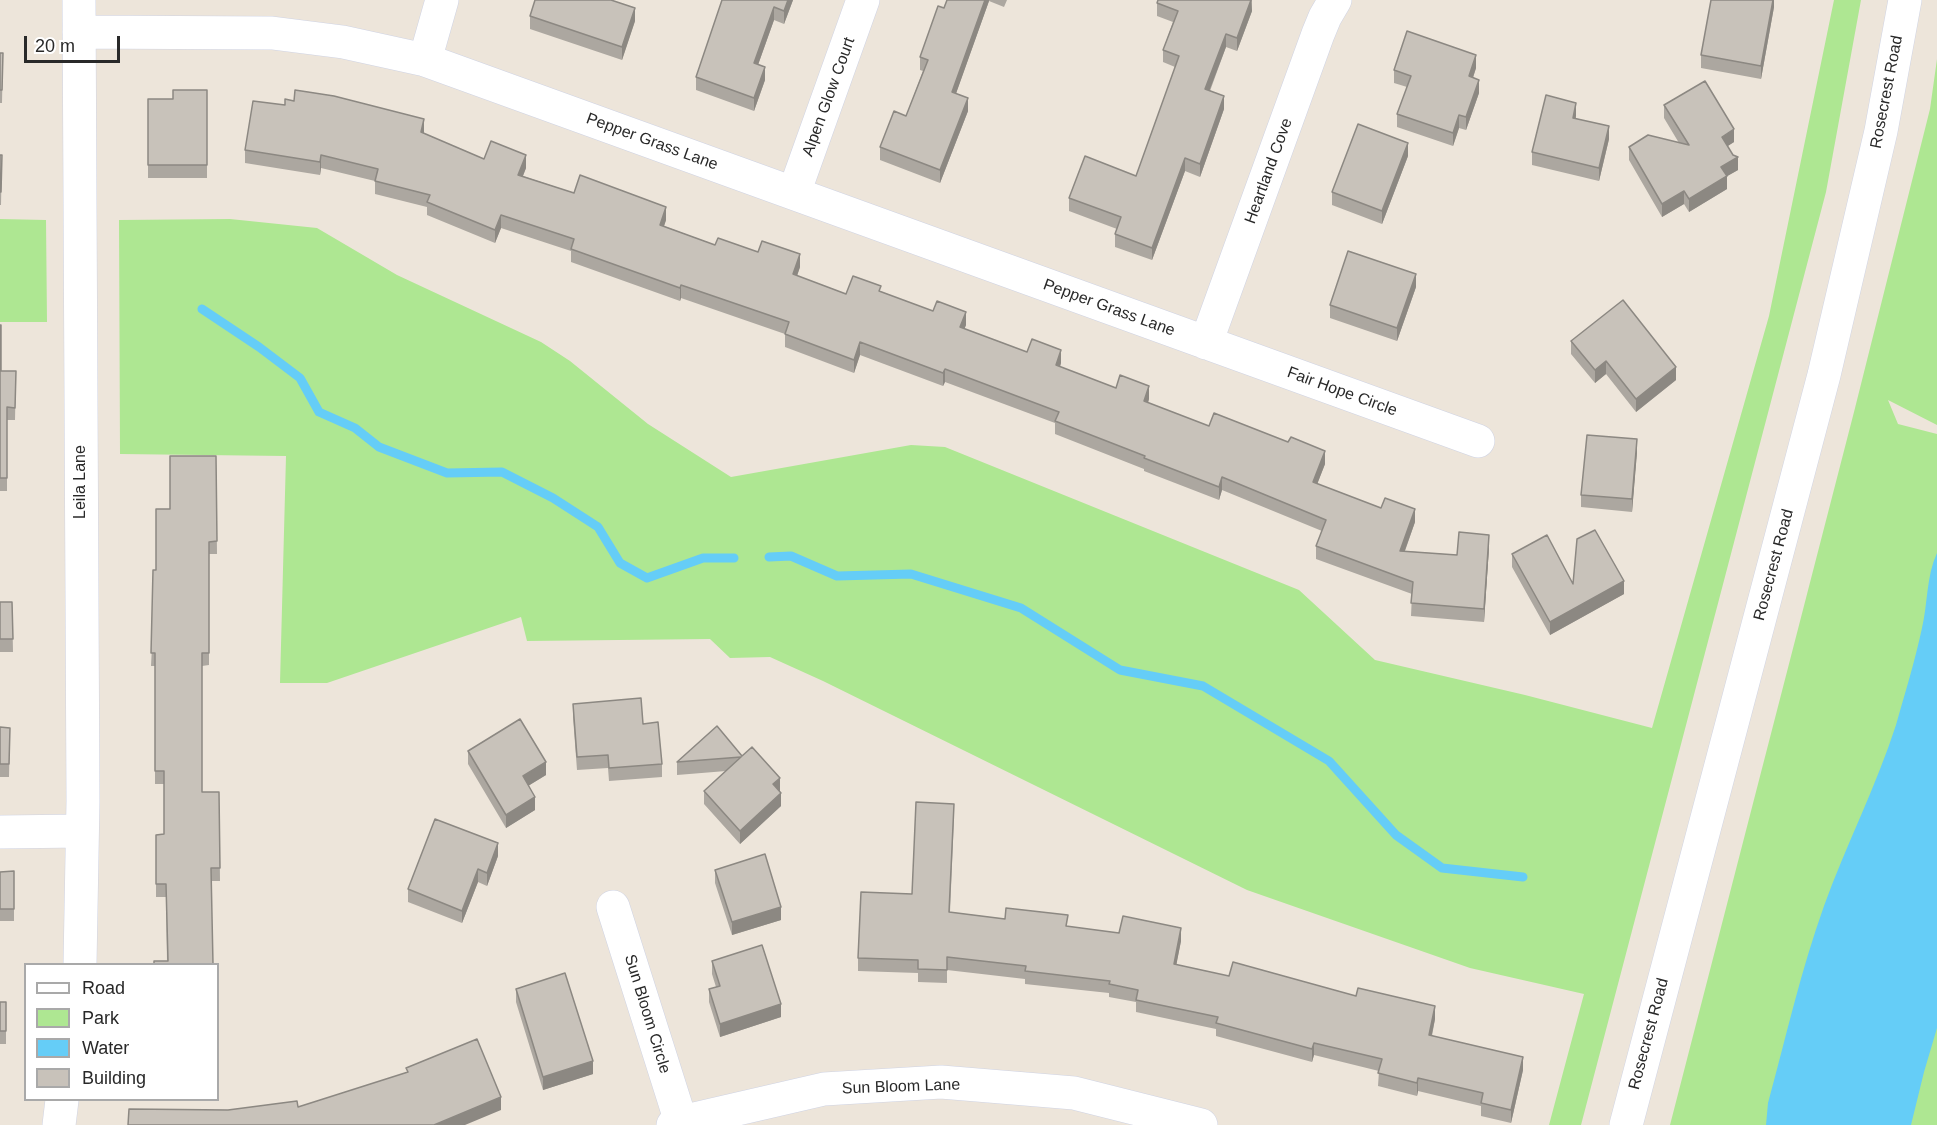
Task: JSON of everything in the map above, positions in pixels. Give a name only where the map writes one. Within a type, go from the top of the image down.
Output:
[{"type":"street","name":"Leila Lane","points":[[79,0],[82,831],[80,963]]},
{"type":"street","points":[[425,60],[442,0]]},
{"type":"street","name":"Alpen Glow Court","points":[[794,194],[863,0]]},
{"type":"street","name":"Heartland Cove","points":[[1206,343],[1318,34],[1335,0]]},
{"type":"street","name":"Rosecrest Road","points":[[1626,1125],[1824,375],[1881,131],[1905,0]]},
{"type":"street","name":"Pepper Grass Lane","points":[[79,32],[272,33],[343,42],[425,60],[1206,343]]},
{"type":"street","name":"Fair Hope Circle","points":[[1206,343],[1478,441]]},
{"type":"street","points":[[0,832],[82,831]]},
{"type":"street","name":"Sun Bloom Circle","points":[[613,907],[677,1123]]},
{"type":"street","name":"Sun Bloom Lane","points":[[677,1123],[824,1089],[941,1082],[1074,1093],[1201,1125]]},
{"type":"street","points":[[58,1125],[62,1101]]},
{"type":"green space","points":[[1834,0],[1861,0],[1826,192],[1581,1125],[1549,1125],[1584,994],[1470,968],[1247,890],[770,657],[730,658],[710,639],[527,641],[521,617],[327,683],[280,683],[286,456],[120,454],[119,220],[230,219],[317,228],[397,275],[541,342],[570,361],[648,424],[731,477],[911,445],[945,447],[1299,590],[1375,660],[1652,728],[1769,316]]},
{"type":"green space","points":[[1937,59],[1937,425],[1888,400],[1898,424],[1937,434],[1937,1125],[1670,1125],[1930,109]]},
{"type":"green space","points":[[0,219],[46,220],[47,322],[0,322]]},
{"type":"water","points":[[1937,553],[1937,1028],[1911,1125],[1766,1125],[1768,1103],[1816,930],[1896,725],[1919,640],[1931,571]]},
{"type":"building","points":[[535,0],[611,0],[635,8],[622,47],[530,16]]},
{"type":"building","points":[[722,0],[788,0],[784,11],[774,7],[754,63],[765,67],[754,98],[696,77]]},
{"type":"building","points":[[947,0],[985,0],[952,92],[968,98],[940,170],[880,147],[894,111],[906,116],[928,60],[920,57],[938,6],[944,8]]},
{"type":"building","points":[[1158,0],[1251,0],[1237,38],[1226,34],[1205,89],[1224,96],[1200,164],[1185,158],[1152,248],[1115,234],[1121,217],[1069,198],[1085,156],[1136,176],[1179,56],[1163,50],[1178,11],[1157,3]]},
{"type":"building","points":[[1711,0],[1773,0],[1761,66],[1701,55]]},
{"type":"building","points":[[1407,31],[1476,55],[1469,76],[1479,80],[1466,117],[1459,115],[1453,133],[1397,114],[1411,76],[1394,70]]},
{"type":"building","points":[[0,53],[3,53],[2,90],[0,90]]},
{"type":"building","points":[[1705,81],[1734,129],[1722,137],[1733,155],[1738,157],[1721,167],[1727,176],[1689,199],[1684,191],[1662,204],[1629,147],[1648,135],[1689,145],[1664,105]]},
{"type":"building","points":[[173,90],[207,90],[207,165],[148,165],[148,99],[173,99]]},
{"type":"building","points":[[295,90],[334,96],[424,119],[421,132],[484,159],[491,141],[526,155],[518,175],[574,193],[580,175],[666,207],[660,225],[715,245],[718,238],[758,252],[762,241],[800,254],[793,274],[846,294],[853,276],[881,286],[879,291],[933,311],[937,301],[966,312],[960,327],[1027,352],[1032,339],[1061,350],[1056,365],[1116,388],[1120,375],[1149,386],[1144,401],[1209,426],[1214,413],[1288,442],[1291,437],[1325,451],[1313,482],[1381,508],[1385,498],[1415,509],[1400,551],[1457,555],[1459,532],[1489,535],[1484,609],[1411,603],[1413,582],[1316,546],[1326,520],[1222,477],[1219,487],[1144,458],[1145,456],[1055,421],[1059,412],[945,369],[943,373],[860,342],[854,360],[785,334],[789,322],[681,285],[680,288],[571,249],[574,239],[501,215],[495,230],[427,202],[430,195],[375,181],[378,169],[321,155],[320,162],[245,150],[253,101],[285,105],[285,99],[294,101]]},
{"type":"building","points":[[1546,95],[1576,103],[1573,118],[1609,126],[1599,168],[1532,152]]},
{"type":"building","points":[[1358,124],[1408,143],[1382,211],[1332,192]]},
{"type":"building","points":[[0,155],[2,155],[1,192],[0,192]]},
{"type":"building","points":[[1348,251],[1416,274],[1397,328],[1330,305]]},
{"type":"building","points":[[1623,300],[1676,367],[1636,399],[1606,361],[1595,370],[1571,341]]},
{"type":"building","points":[[0,325],[1,371],[16,371],[15,408],[7,407],[7,478],[0,478]]},
{"type":"building","points":[[1587,435],[1637,439],[1632,499],[1581,495]]},
{"type":"building","points":[[170,456],[216,456],[217,541],[209,542],[209,653],[202,653],[202,792],[219,792],[220,868],[211,868],[213,963],[154,963],[154,961],[168,961],[166,884],[156,884],[156,835],[164,834],[164,771],[155,771],[155,653],[151,653],[153,570],[156,570],[156,509],[170,509]]},
{"type":"building","points":[[1595,530],[1624,581],[1550,622],[1512,554],[1547,535],[1573,584],[1577,539]]},
{"type":"building","points":[[0,602],[12,602],[13,639],[0,639]]},
{"type":"building","points":[[641,698],[643,724],[658,722],[662,764],[609,768],[608,755],[577,757],[573,704]]},
{"type":"building","points":[[520,719],[546,762],[523,776],[535,797],[506,815],[468,751]]},
{"type":"building","points":[[717,726],[742,756],[752,747],[780,778],[773,784],[781,793],[740,831],[704,791],[741,757],[677,762]]},
{"type":"building","points":[[0,727],[10,728],[9,764],[0,764]]},
{"type":"building","points":[[916,802],[954,804],[949,912],[1005,919],[1006,908],[1068,915],[1066,926],[1119,933],[1123,916],[1181,928],[1174,964],[1229,976],[1233,962],[1356,996],[1358,988],[1435,1006],[1429,1035],[1523,1057],[1511,1110],[1481,1103],[1483,1093],[1418,1078],[1417,1083],[1378,1073],[1382,1059],[1314,1043],[1312,1049],[1216,1023],[1218,1017],[1136,1000],[1138,990],[1109,984],[1110,981],[1025,971],[1026,966],[947,957],[947,970],[918,969],[918,960],[858,958],[861,892],[912,894]]},
{"type":"building","points":[[435,819],[498,843],[487,873],[478,869],[462,911],[408,889]]},
{"type":"building","points":[[765,854],[781,907],[732,922],[715,870]]},
{"type":"building","points":[[14,871],[14,909],[0,909],[0,872]]},
{"type":"building","points":[[762,945],[781,1004],[720,1024],[709,989],[720,986],[712,961]]},
{"type":"building","points":[[565,973],[593,1061],[543,1077],[516,989]]},
{"type":"building","points":[[0,1002],[6,1002],[6,1031],[0,1031]]},
{"type":"building","points":[[477,1039],[501,1097],[434,1125],[128,1125],[129,1109],[228,1110],[297,1101],[298,1107],[408,1072],[406,1068]]},
{"type":"waterway","points":[[202,309],[300,378],[319,412],[355,428],[379,447],[447,473],[502,472],[553,498],[598,527],[620,563],[647,578],[703,558],[734,558]]},
{"type":"waterway","points":[[769,557],[791,556],[837,576],[911,574],[1021,608],[1120,670],[1203,686],[1329,761],[1396,835],[1442,868],[1523,877]]}]
